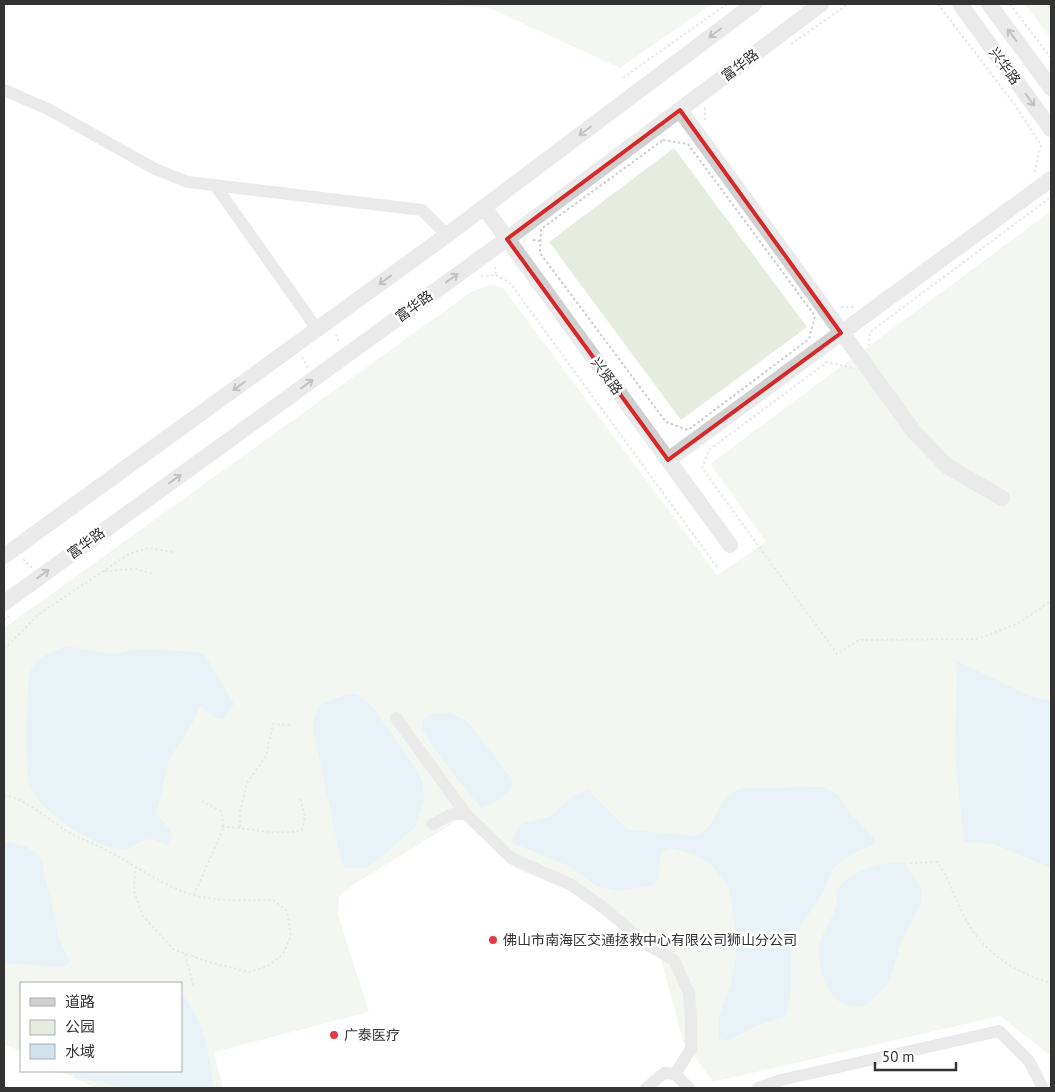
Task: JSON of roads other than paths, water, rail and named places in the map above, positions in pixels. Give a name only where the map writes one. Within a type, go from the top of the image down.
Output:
[{"type":"street","points":[[12,556],[484,207],[754,4]]},
{"type":"street","name":"富华路","points":[[7,609],[821,4]]},
{"type":"street","name":"兴华路","points":[[960,4],[1051,129]]},
{"type":"street","name":"兴华路","points":[[989,4],[1051,88]]},
{"type":"street","points":[[4,90],[48,109],[155,169],[188,182],[422,210],[447,234]]},
{"type":"street","points":[[680,110],[915,433],[947,466],[1002,498]]},
{"type":"street","points":[[668,460],[1051,179]]},
{"type":"street","points":[[215,185],[318,329]]},
{"type":"street","name":"兴贤路","points":[[484,207],[730,545]]},
{"type":"street","points":[[396,718],[466,814],[511,858],[570,884],[604,908],[646,944],[674,960],[689,993],[691,1020],[691,1049],[674,1074]]},
{"type":"street","points":[[434,824],[452,814],[466,814]]},
{"type":"street","points":[[758,1088],[781,1080],[999,1031],[1029,1060],[1043,1088]]},
{"type":"street","points":[[646,1088],[664,1073],[674,1074],[689,1088]]},
{"type":"water","points":[[67,646],[112,654],[139,649],[199,652],[206,657],[234,704],[224,719],[215,717],[200,706],[193,722],[169,760],[156,814],[169,828],[172,837],[167,845],[149,839],[124,849],[100,844],[58,819],[37,798],[31,789],[26,737],[30,674],[32,667],[43,657]]},
{"type":"water","points":[[957,661],[1030,696],[1051,701],[1051,868],[994,844],[964,842],[955,755]]},
{"type":"water","points":[[348,694],[357,694],[372,706],[415,767],[423,783],[424,801],[415,827],[366,868],[345,868],[341,860],[313,730],[316,713],[322,704]]},
{"type":"water","points":[[451,713],[467,721],[512,779],[512,788],[497,801],[481,808],[443,761],[422,729],[423,720],[432,714]]},
{"type":"water","points":[[824,787],[839,796],[849,812],[874,838],[875,844],[850,856],[834,868],[822,895],[798,931],[791,953],[790,1000],[785,1017],[759,1025],[727,1041],[719,1038],[718,1019],[731,983],[738,945],[729,889],[712,865],[697,855],[669,848],[661,852],[658,880],[652,886],[617,891],[598,887],[569,866],[512,843],[517,828],[524,823],[551,816],[571,797],[588,790],[627,829],[691,836],[700,834],[706,829],[725,799],[741,788]]},
{"type":"water","points":[[4,841],[27,847],[41,857],[59,938],[70,962],[63,967],[4,963]]},
{"type":"water","points":[[904,862],[922,890],[920,905],[901,943],[889,983],[866,1005],[847,1005],[840,1002],[829,990],[822,973],[818,952],[820,940],[836,907],[838,890],[851,876],[868,868]]},
{"type":"water","points":[[182,995],[189,1003],[200,1026],[208,1051],[214,1088],[128,1088],[84,1079],[75,1079],[72,1072],[182,1072]]},
{"type":"place","name":"佛山市南海区交通拯救中心有限公司狮山分公司","points":[[493,940]]},
{"type":"place","name":"广泰医疗","points":[[334,1035]]}]
